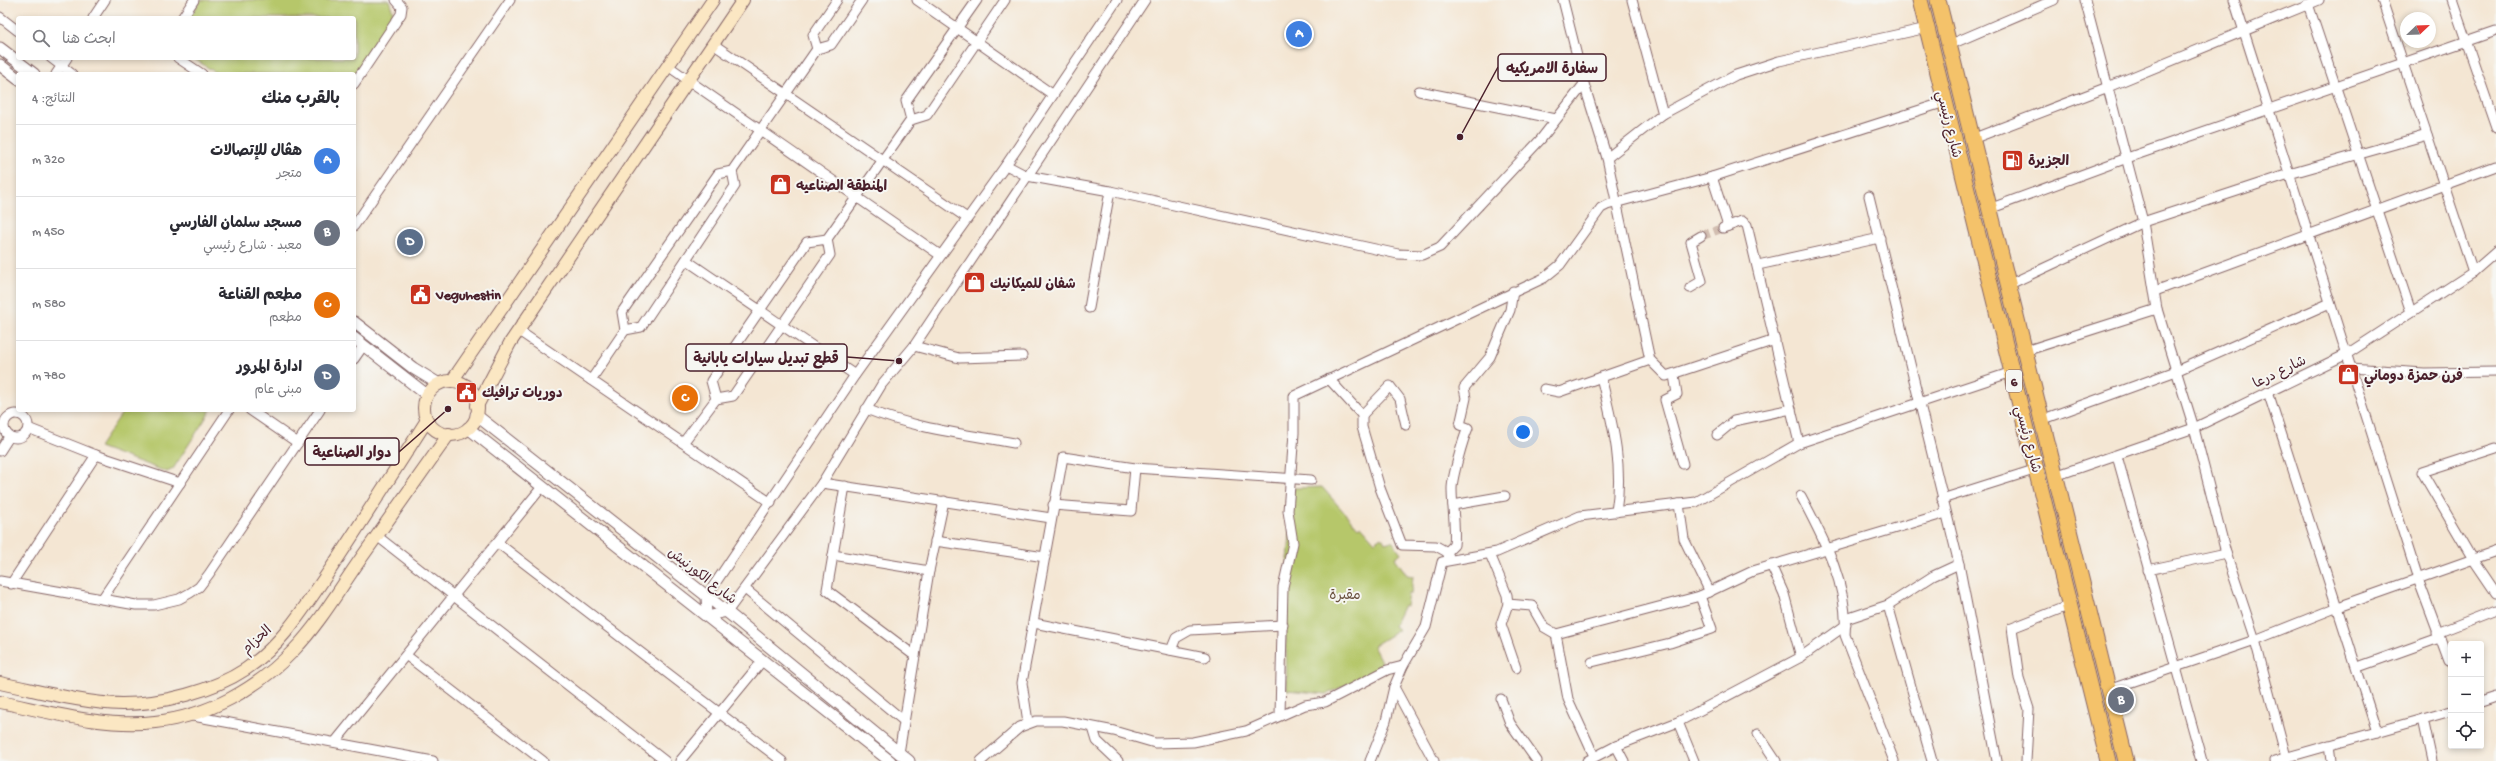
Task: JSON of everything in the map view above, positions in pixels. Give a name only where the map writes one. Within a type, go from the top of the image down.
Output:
[{"type":"highway","name":"شارع رئيسي","points":[[1920,0],[2108,761]]},
{"type":"highway","name":"شارع رئيسي","points":[[1938,0],[2126,761]]},
{"type":"highway","points":[[2011,371],[2026,358]]},
{"type":"main road","points":[[452,381],[713,0]]},
{"type":"main road","points":[[477,411],[469,388],[452,381],[439,384],[427,396],[424,412],[427,420],[436,430],[449,434],[459,433],[468,428],[477,411],[519,331],[743,0]]},
{"type":"main road","name":"الحزام","points":[[0,683],[100,703],[142,703],[206,688],[246,669],[273,647],[297,618],[361,524],[427,420]]},
{"type":"main road","points":[[0,702],[96,720],[128,723],[155,722],[193,716],[222,704],[251,686],[294,650],[449,434]]},
{"type":"street","points":[[94,16],[105,0]]},
{"type":"street","points":[[183,16],[194,0]]},
{"type":"street","points":[[356,81],[401,14],[402,8],[396,0]]},
{"type":"street","points":[[356,223],[510,0]]},
{"type":"street","points":[[817,49],[813,35],[837,0]]},
{"type":"street","points":[[591,380],[625,330],[622,312],[718,174],[732,171],[817,49],[831,45],[862,0]]},
{"type":"street","points":[[917,0],[1052,94]]},
{"type":"street","points":[[912,120],[906,101],[977,0]]},
{"type":"street","points":[[683,443],[716,399],[733,396],[830,256],[827,239],[912,120],[927,115],[1005,0]]},
{"type":"street","points":[[707,616],[706,597],[771,503],[855,375],[1006,165],[1052,94],[1117,0]]},
{"type":"street","points":[[707,616],[727,612],[822,483],[882,384],[914,346],[1145,0]]},
{"type":"street","points":[[1563,0],[1584,84],[1607,158],[1615,203],[1650,360],[1666,376],[1674,375],[1775,340]]},
{"type":"street","points":[[1632,0],[1663,114]]},
{"type":"street","points":[[1949,45],[2054,0]]},
{"type":"street","points":[[2085,0],[2143,222],[2157,309],[2194,428],[2226,553],[2255,640],[2286,757]]},
{"type":"street","points":[[2234,0],[2418,579],[2448,660]]},
{"type":"street","points":[[1972,139],[2108,88],[2319,0]]},
{"type":"street","points":[[2382,0],[2473,272]]},
{"type":"street","points":[[2452,0],[2496,127]]},
{"type":"street","points":[[2308,4],[2411,312]]},
{"type":"street","points":[[0,17],[16,29]]},
{"type":"street","points":[[1607,158],[1663,114],[1736,75],[1779,61],[1927,28]]},
{"type":"street","points":[[1989,209],[2127,158],[2496,31]]},
{"type":"street","points":[[714,44],[967,218]]},
{"type":"street","points":[[0,48],[31,72]]},
{"type":"street","points":[[52,60],[59,70],[66,60]]},
{"type":"street","points":[[181,60],[199,72]]},
{"type":"street","points":[[0,65],[16,77]]},
{"type":"street","points":[[668,66],[940,255]]},
{"type":"street","points":[[1006,165],[1027,176],[1110,191],[1317,238],[1398,254],[1422,255],[1440,247],[1541,139],[1584,84]]},
{"type":"street","points":[[1419,91],[1556,119]]},
{"type":"street","points":[[1280,715],[1283,587],[1293,543],[1288,511],[1289,479],[1294,434],[1294,396],[1554,272],[1601,208],[1712,177],[1945,102]]},
{"type":"street","points":[[2008,285],[2143,222],[2289,174],[2427,135]]},
{"type":"street","points":[[2155,291],[2309,236],[2496,166]]},
{"type":"street","points":[[625,330],[641,327],[735,186],[732,171]]},
{"type":"street","points":[[1712,177],[1726,227],[1742,221],[1747,223],[1799,443]]},
{"type":"street","points":[[1089,308],[1110,191]]},
{"type":"street","points":[[1869,196],[1959,564],[1997,761]]},
{"type":"street","points":[[1690,288],[1702,281],[1691,242],[1701,236]]},
{"type":"street","points":[[1758,265],[1880,238]]},
{"type":"street","points":[[716,399],[711,381],[807,242],[827,239]]},
{"type":"street","name":"شارع درعا","points":[[2055,476],[2117,456],[2194,428],[2346,354],[2473,272],[2496,252]]},
{"type":"street","points":[[686,260],[855,375]]},
{"type":"street","points":[[1370,761],[1386,721],[1394,688],[1403,666],[1426,627],[1442,562],[1449,556],[1454,545],[1456,528],[1452,487],[1463,439],[1468,428],[1460,425],[1466,398],[1464,388],[1490,357],[1510,310],[1513,291]]},
{"type":"street","points":[[2041,420],[2176,370],[2330,303]]},
{"type":"street","points":[[2026,358],[2157,309]]},
{"type":"street","points":[[356,324],[413,368],[439,384]]},
{"type":"street","points":[[519,331],[771,503]]},
{"type":"street","points":[[356,340],[427,396]]},
{"type":"street","points":[[356,356],[363,346]]},
{"type":"street","points":[[914,346],[959,358],[1022,356]]},
{"type":"street","points":[[1544,389],[1559,392],[1650,360]]},
{"type":"street","points":[[2351,368],[2424,373],[2496,372]]},
{"type":"street","points":[[1329,379],[1362,415],[1362,427],[1380,488],[1402,545],[1436,546],[1449,556],[1490,554],[1580,516],[1696,502],[1799,443],[2011,371]]},
{"type":"street","points":[[1674,375],[1677,394],[1665,400],[1683,464]]},
{"type":"street","points":[[1601,377],[1618,451],[1620,489],[1616,512]]},
{"type":"street","points":[[1362,415],[1390,386],[1400,399],[1406,425]]},
{"type":"street","points":[[2268,392],[2358,667],[2377,732]]},
{"type":"street","points":[[866,409],[882,416],[951,432],[1014,442]]},
{"type":"street","points":[[1716,435],[1734,421],[1790,409]]},
{"type":"street","name":"شارع الكورنيش","points":[[477,411],[706,597],[727,612],[909,761]]},
{"type":"street","points":[[102,599],[228,412]]},
{"type":"street","points":[[253,412],[298,443]]},
{"type":"street","points":[[0,581],[136,605],[154,605],[179,599],[199,587],[319,412]]},
{"type":"street","points":[[26,413],[28,428],[21,438],[9,437],[4,431],[2,421],[12,414],[26,413]]},
{"type":"street","points":[[28,428],[96,455],[180,483]]},
{"type":"street","points":[[468,428],[890,761]]},
{"type":"street","points":[[0,451],[9,437]]},
{"type":"street","points":[[2496,448],[2422,472],[2473,559],[2496,593]]},
{"type":"street","points":[[11,584],[96,455]]},
{"type":"street","points":[[2117,456],[2174,667],[2202,761]]},
{"type":"street","points":[[1028,722],[1022,684],[1034,622],[1053,505],[1063,457],[1135,468],[1311,480]]},
{"type":"street","points":[[1053,505],[1130,511],[1135,468]]},
{"type":"street","points":[[1942,499],[2037,469]]},
{"type":"street","points":[[822,483],[1051,518]]},
{"type":"street","points":[[845,486],[827,590],[915,656]]},
{"type":"street","points":[[335,742],[407,656],[542,487]]},
{"type":"street","points":[[1453,505],[1505,496]]},
{"type":"street","points":[[1801,496],[1828,548],[1844,602],[1846,622],[1845,635],[1894,761]]},
{"type":"street","points":[[899,753],[929,571],[944,502]]},
{"type":"street","points":[[1679,504],[1684,539],[1710,592]]},
{"type":"street","points":[[1508,604],[1532,606],[1544,627],[1556,634],[1700,596],[1753,571],[1946,513]]},
{"type":"street","points":[[377,536],[665,761]]},
{"type":"street","points":[[935,541],[1045,556]]},
{"type":"street","points":[[498,542],[782,761]]},
{"type":"street","points":[[2108,690],[2255,640],[2338,607],[2496,551]]},
{"type":"street","points":[[2148,570],[2226,553]]},
{"type":"street","points":[[1490,554],[1507,595],[1508,604],[1501,624],[1516,668]]},
{"type":"street","points":[[833,555],[929,571]]},
{"type":"street","points":[[1556,634],[1568,699],[1590,760],[1616,746],[1678,722],[1801,657],[1846,622],[1888,605],[1933,576],[1959,564]]},
{"type":"street","points":[[1771,565],[1784,594],[1801,657]]},
{"type":"street","points":[[745,589],[904,721]]},
{"type":"street","points":[[1592,662],[1670,643],[1712,629],[1700,596]]},
{"type":"street","points":[[1888,605],[1932,761]]},
{"type":"street","points":[[2026,761],[2029,709],[2019,678],[2012,628],[2070,605]]},
{"type":"street","points":[[2358,667],[2496,610]]},
{"type":"street","points":[[1034,622],[1205,656]]},
{"type":"street","points":[[1171,650],[1176,638],[1190,630],[1283,625]]},
{"type":"street","points":[[407,656],[543,761]]},
{"type":"street","points":[[680,761],[763,660]]},
{"type":"street","points":[[981,761],[1028,722],[1055,721],[1114,731],[1155,743],[1193,742],[1246,731],[1305,705],[1325,702],[1387,670],[1403,666]]},
{"type":"street","points":[[1394,688],[1434,761]]},
{"type":"street","points":[[2484,701],[2496,697]]},
{"type":"street","points":[[1501,700],[1510,723],[1537,761]]},
{"type":"street","points":[[2274,761],[2448,712]]},
{"type":"street","points":[[193,716],[433,761]]},
{"type":"street","points":[[2423,718],[2432,761]]},
{"type":"street","points":[[1678,722],[1694,761]]},
{"type":"street","points":[[1093,728],[1097,741],[1118,761]]},
{"type":"street","points":[[1758,734],[1776,761]]},
{"type":"street","points":[[2329,745],[2331,761]]},
{"type":"street","points":[[1616,746],[1624,761]]},
{"type":"green space","points":[[201,0],[389,0],[394,15],[355,72],[215,72],[196,60],[356,60],[356,16],[190,16]]},
{"type":"green space","points":[[123,412],[210,412],[173,469],[167,472],[99,447]]},
{"type":"green space","name":"مقبرة","points":[[1322,487],[1358,528],[1361,526],[1375,542],[1382,537],[1385,543],[1392,541],[1401,553],[1395,558],[1407,575],[1413,576],[1411,594],[1408,594],[1406,606],[1404,605],[1394,626],[1399,630],[1373,646],[1384,667],[1327,694],[1287,690],[1285,595],[1294,488]]},
{"type":"tunnel","points":[[1701,236],[1723,228]]},
{"type":"place","name":"هڤال للإتصالات","points":[[1299,34]]},
{"type":"place","name":"سفارة الامريكيه","points":[[1460,137]]},
{"type":"place","name":"الجزيرة","points":[[2012,160]]},
{"type":"place","name":"المنطقة الصناعيه","points":[[781,185]]},
{"type":"place","name":"ادارة المرور","points":[[410,242]]},
{"type":"place","name":"شفان للميكانيك","points":[[974,283]]},
{"type":"place","name":"Veguhestin","points":[[420,294]]},
{"type":"place","name":"قطع تبديل سيارات يابانية","points":[[899,361]]},
{"type":"place","name":"فرن حمزة دوماني","points":[[2349,375]]},
{"type":"place","name":"دوريات ترافيك","points":[[466,392]]},
{"type":"place","name":"مطعم القناعة","points":[[685,398]]},
{"type":"place","name":"دوار الصناعية","points":[[448,409]]},
{"type":"place","name":"مسجد سلمان الفارسي","points":[[2121,700]]}]
